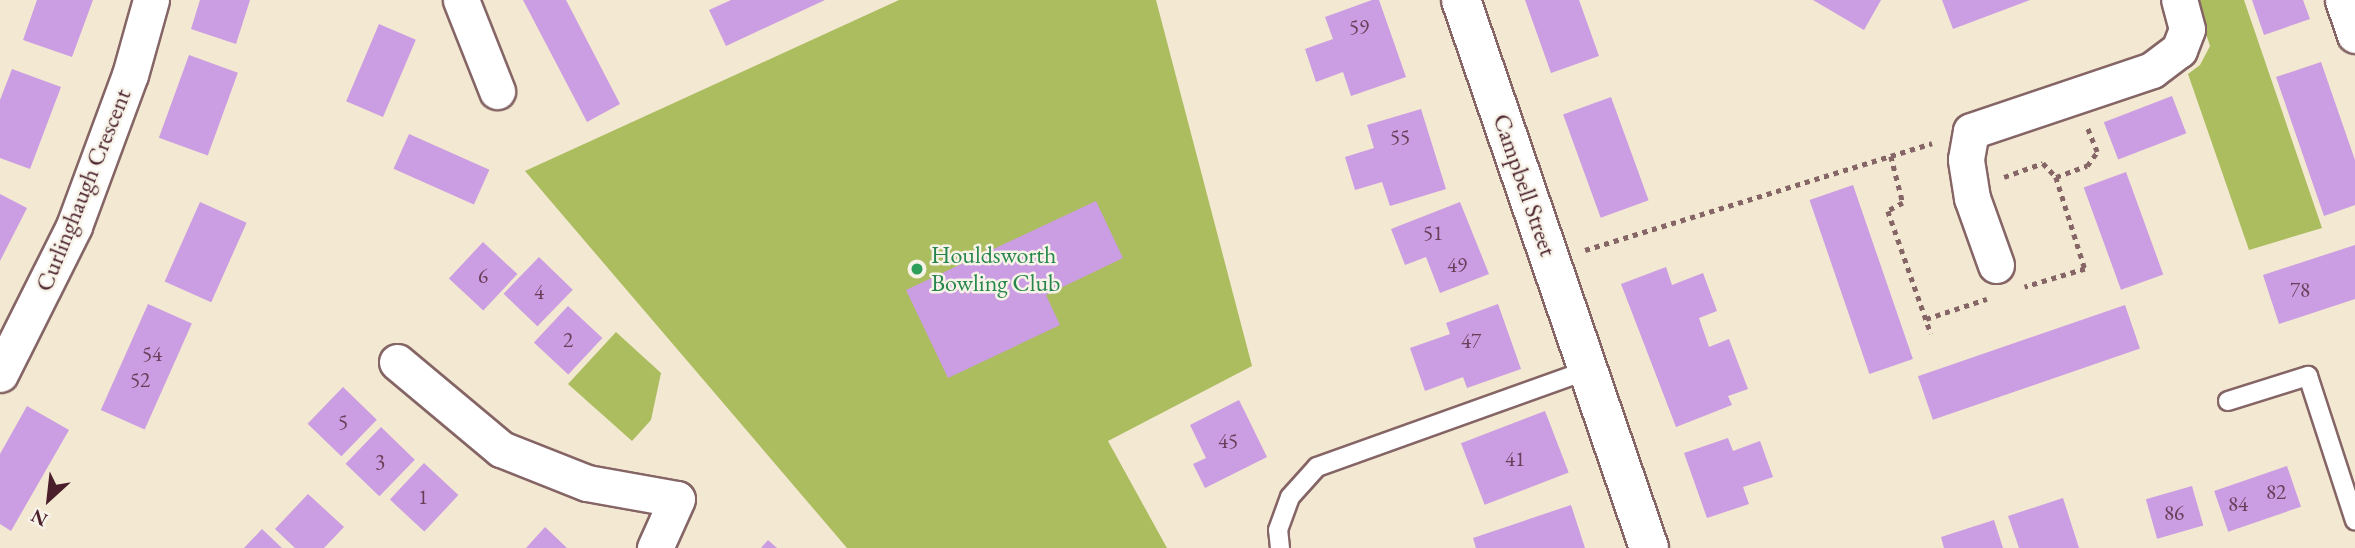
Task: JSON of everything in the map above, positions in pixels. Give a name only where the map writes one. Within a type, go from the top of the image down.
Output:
[{"type":"street","name":"Curlinghaugh Crescent","points":[[0,374],[74,226],[130,75],[151,0]]},
{"type":"street","points":[[461,0],[497,91]]},
{"type":"street","name":"Campbell Street","points":[[1461,0],[1649,548]]},
{"type":"street","points":[[1996,265],[1970,189],[1966,159],[1971,131],[2152,70],[2179,50],[2188,29],[2179,0]]},
{"type":"street","points":[[2343,0],[2355,34]]},
{"type":"street","points":[[397,362],[501,449],[587,483],[677,499],[655,548]]},
{"type":"lane","points":[[1280,548],[1278,530],[1290,497],[1317,467],[1588,370]]},
{"type":"lane","points":[[2228,401],[2308,376],[2355,521]]},
{"type":"path","points":[[1970,189],[2043,163],[2056,177],[2087,166],[2097,152],[2075,96]]},
{"type":"path","points":[[1552,263],[1971,131]]},
{"type":"path","points":[[1891,156],[1903,203],[1888,211],[1931,334]]},
{"type":"green space","name":"Houldsworth Bowling Club","points":[[899,0],[1156,0],[1252,366],[1108,441],[1167,548],[847,548],[525,171]]},
{"type":"green space","points":[[2195,0],[2244,0],[2322,228],[2249,250],[2188,74],[2200,65],[2210,46]]},
{"type":"green space","points":[[616,332],[661,373],[651,420],[632,441],[568,384]]},
{"type":"building","points":[[37,0],[93,0],[72,57],[23,40]]},
{"type":"building","points":[[200,0],[250,0],[236,44],[191,29]]},
{"type":"building","points":[[523,0],[566,0],[620,104],[587,122]]},
{"type":"building","points":[[731,0],[825,0],[726,46],[709,10]]},
{"type":"building","points":[[1372,0],[1379,0],[1406,77],[1351,96],[1343,72],[1316,82],[1305,49],[1333,39],[1325,17]]},
{"type":"building","points":[[1525,0],[1579,0],[1599,56],[1551,73]]},
{"type":"building","points":[[1813,0],[1881,0],[1864,30]]},
{"type":"building","points":[[1942,0],[2030,0],[1953,29]]},
{"type":"building","points":[[2252,0],[2303,0],[2310,19],[2264,35]]},
{"type":"building","points":[[379,24],[416,40],[383,117],[346,101]]},
{"type":"building","points":[[189,55],[238,73],[208,155],[159,138]]},
{"type":"building","points":[[2321,62],[2355,160],[2355,205],[2324,216],[2276,77]]},
{"type":"building","points":[[12,69],[61,87],[30,169],[0,158],[0,100]]},
{"type":"building","points":[[2172,96],[2186,133],[2118,160],[2104,122]]},
{"type":"building","points":[[1611,97],[1649,200],[1601,218],[1563,114]]},
{"type":"building","points":[[1421,109],[1446,189],[1390,206],[1382,182],[1355,190],[1345,157],[1374,148],[1367,125]]},
{"type":"building","points":[[409,134],[489,170],[474,205],[394,169]]},
{"type":"building","points":[[2126,172],[2163,274],[2121,290],[2084,187]]},
{"type":"building","points":[[1853,185],[1913,359],[1869,374],[1810,200]]},
{"type":"building","points":[[0,194],[27,208],[0,261]]},
{"type":"building","points":[[1096,201],[1123,258],[1046,295],[1060,325],[948,378],[906,290]]},
{"type":"building","points":[[200,202],[247,223],[211,302],[165,281]]},
{"type":"building","points":[[1460,202],[1489,274],[1440,293],[1426,257],[1405,265],[1391,229]]},
{"type":"building","points":[[483,242],[517,274],[483,311],[449,279]]},
{"type":"building","points":[[2355,245],[2355,299],[2279,324],[2263,275]]},
{"type":"building","points":[[539,257],[573,290],[537,326],[504,294]]},
{"type":"building","points":[[1666,267],[1672,285],[1703,273],[1717,311],[1699,318],[1709,347],[1729,339],[1748,389],[1728,396],[1732,405],[1676,427],[1621,284]]},
{"type":"building","points":[[148,304],[192,324],[145,429],[101,410]]},
{"type":"building","points":[[1498,304],[1521,369],[1467,388],[1463,377],[1425,391],[1410,348],[1450,334],[1446,323]]},
{"type":"building","points":[[2125,305],[2140,348],[1933,420],[1918,376]]},
{"type":"building","points":[[568,306],[602,338],[568,375],[534,343]]},
{"type":"building","points":[[343,387],[377,420],[341,456],[308,424]]},
{"type":"building","points":[[1239,400],[1267,457],[1205,488],[1193,464],[1206,458],[1190,425]]},
{"type":"building","points":[[27,406],[69,430],[11,531],[0,524],[0,454]]},
{"type":"building","points":[[1545,411],[1569,473],[1485,505],[1461,443]]},
{"type":"building","points":[[381,427],[415,460],[379,496],[346,464]]},
{"type":"building","points":[[1728,438],[1733,451],[1760,441],[1773,477],[1743,487],[1749,504],[1707,518],[1684,453]]},
{"type":"building","points":[[424,463],[458,495],[424,532],[390,500]]},
{"type":"building","points":[[2287,466],[2301,507],[2228,532],[2214,491]]},
{"type":"building","points":[[2192,486],[2203,525],[2157,539],[2146,499]]},
{"type":"building","points":[[308,494],[344,527],[324,548],[295,548],[275,529]]},
{"type":"building","points":[[2063,498],[2079,548],[2019,548],[2008,516]]},
{"type":"building","points":[[1571,505],[1585,548],[1476,548],[1473,538]]},
{"type":"building","points":[[1994,520],[2003,548],[1944,548],[1941,537]]},
{"type":"building","points":[[545,527],[567,548],[526,548]]},
{"type":"building","points":[[262,529],[282,548],[244,548]]},
{"type":"building","points":[[768,540],[777,548],[761,548]]},
{"type":"place","name":"Houldsworth Bowling Club","points":[[917,269]]}]
